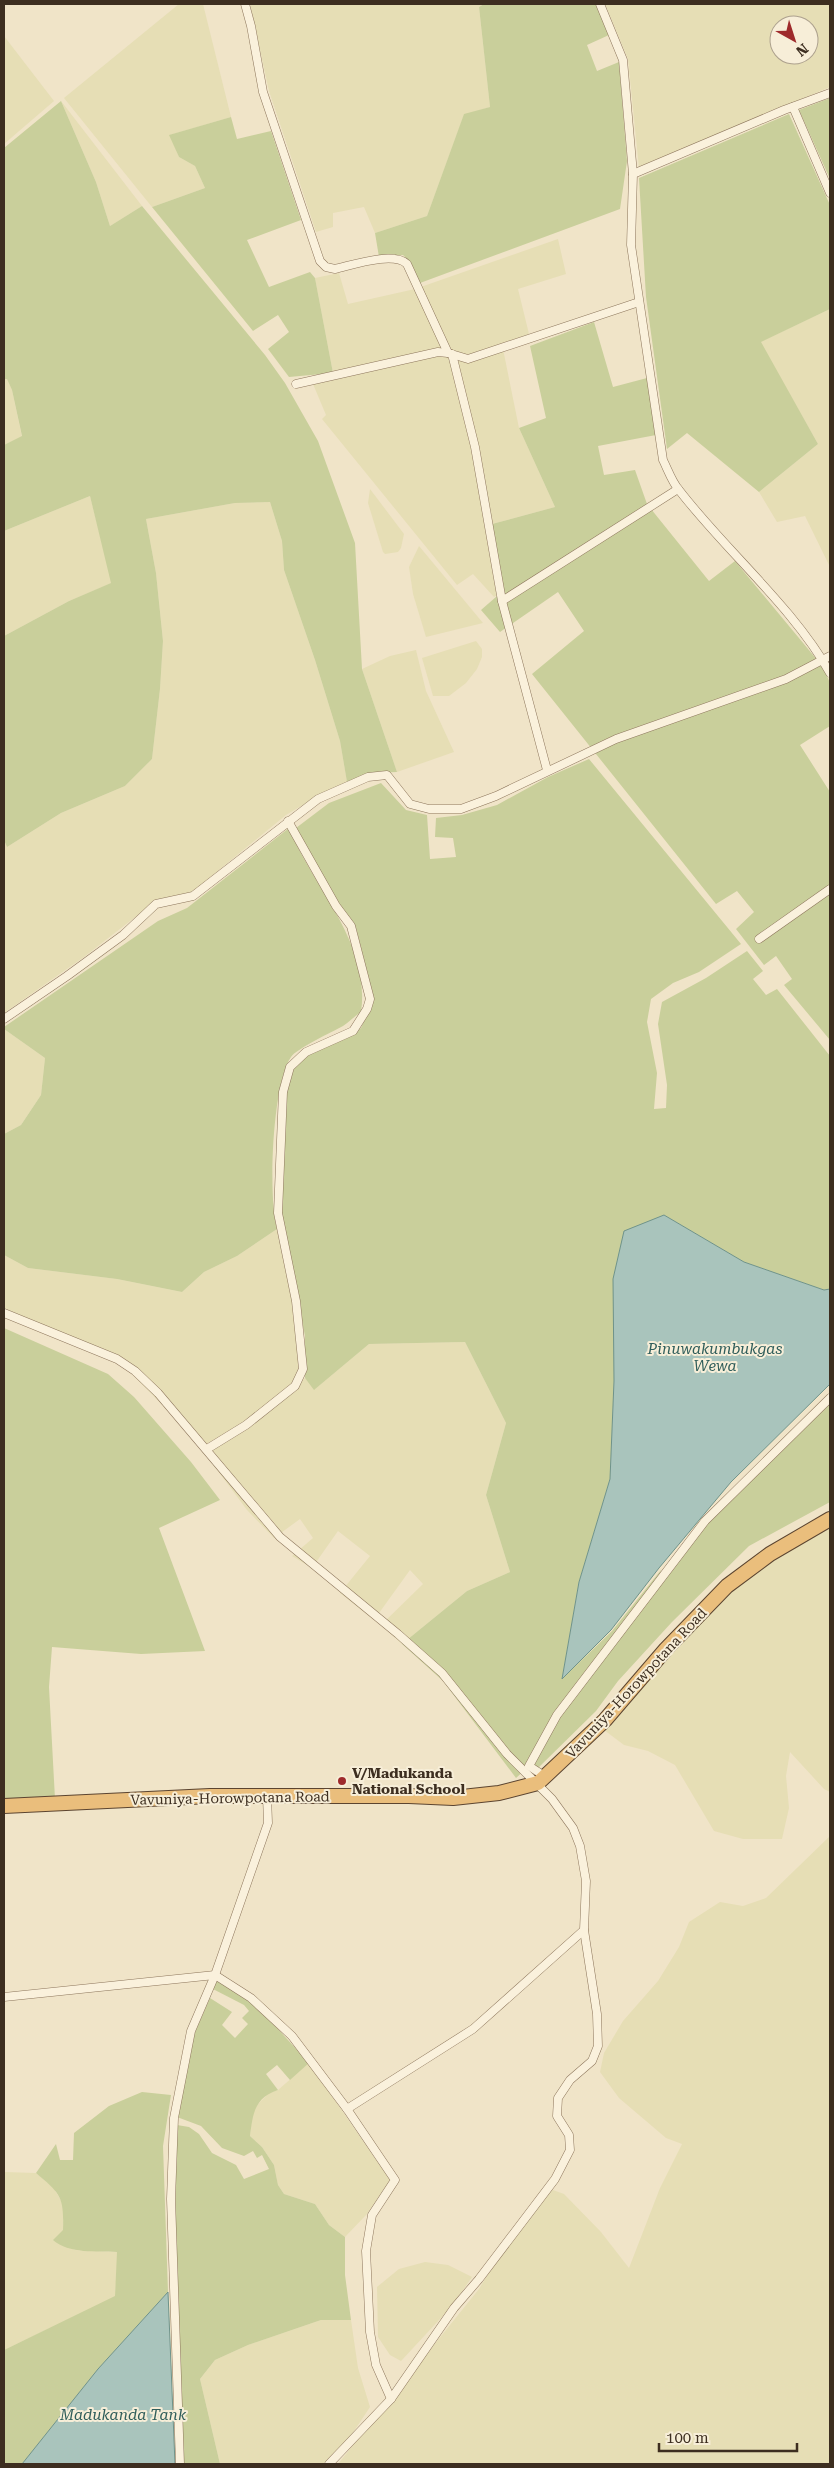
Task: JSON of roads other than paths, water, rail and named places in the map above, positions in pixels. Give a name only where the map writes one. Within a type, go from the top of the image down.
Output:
[{"type":"highway","name":"Vavuniya-Horowpotana Road","points":[[4,1806],[210,1796],[410,1796],[453,1798],[499,1793],[542,1780],[605,1720],[666,1649],[727,1586],[770,1554],[830,1519]]},
{"type":"street","points":[[245,4],[252,26],[263,92],[320,261],[326,267],[335,268],[390,258],[402,260],[407,264],[450,353],[475,447],[502,601],[546,770]]},
{"type":"street","points":[[600,4],[623,60],[633,174],[631,245],[663,460],[678,489],[827,658],[830,674]]},
{"type":"street","points":[[633,174],[830,93]]},
{"type":"street","points":[[794,107],[830,193]]},
{"type":"street","points":[[296,384],[438,352],[450,353],[468,359],[639,302]]},
{"type":"street","points":[[502,601],[678,489]]},
{"type":"street","points":[[4,1019],[99,952],[156,904],[192,896],[318,798],[368,777],[387,775],[410,804],[429,809],[460,809],[496,796],[546,770],[616,739],[786,679],[827,658]]},
{"type":"street","points":[[207,1449],[246,1425],[295,1386],[303,1369],[296,1302],[278,1214],[284,1092],[290,1067],[306,1052],[353,1031],[367,1010],[370,999],[351,926],[336,906],[288,821]]},
{"type":"street","points":[[759,939],[830,889]]},
{"type":"street","points":[[4,1312],[117,1359],[129,1367],[158,1393],[280,1538],[398,1634],[442,1673],[507,1754],[542,1780]]},
{"type":"street","points":[[329,2464],[391,2399],[454,2308],[479,2280],[555,2179],[570,2150],[570,2135],[557,2116],[558,2098],[570,2080],[592,2061],[598,2046],[597,2014],[584,1930],[586,1881],[580,1846],[573,1828],[542,1780],[529,1766],[557,1715],[705,1520],[830,1398]]},
{"type":"street","points":[[180,2464],[171,2199],[174,2118],[191,2031],[215,1974],[268,1823],[267,1796]]},
{"type":"street","points":[[347,2109],[473,2029],[584,1930]]},
{"type":"street","points":[[4,1997],[215,1974],[251,1998],[292,2036],[347,2109],[395,2180],[372,2215],[366,2251],[370,2332],[375,2357],[391,2399]]},
{"type":"water","name":"Pinuwakumbukgas Wewa","points":[[664,1215],[744,1262],[824,1290],[830,1289],[830,1384],[731,1482],[659,1568],[611,1630],[562,1679],[579,1582],[610,1479],[614,1381],[613,1279],[624,1231]]},
{"type":"water","name":"Madukanda Tank","points":[[168,2292],[175,2464],[22,2464],[98,2369]]},
{"type":"place","name":"V/Madukanda National School","points":[[342,1781]]}]
